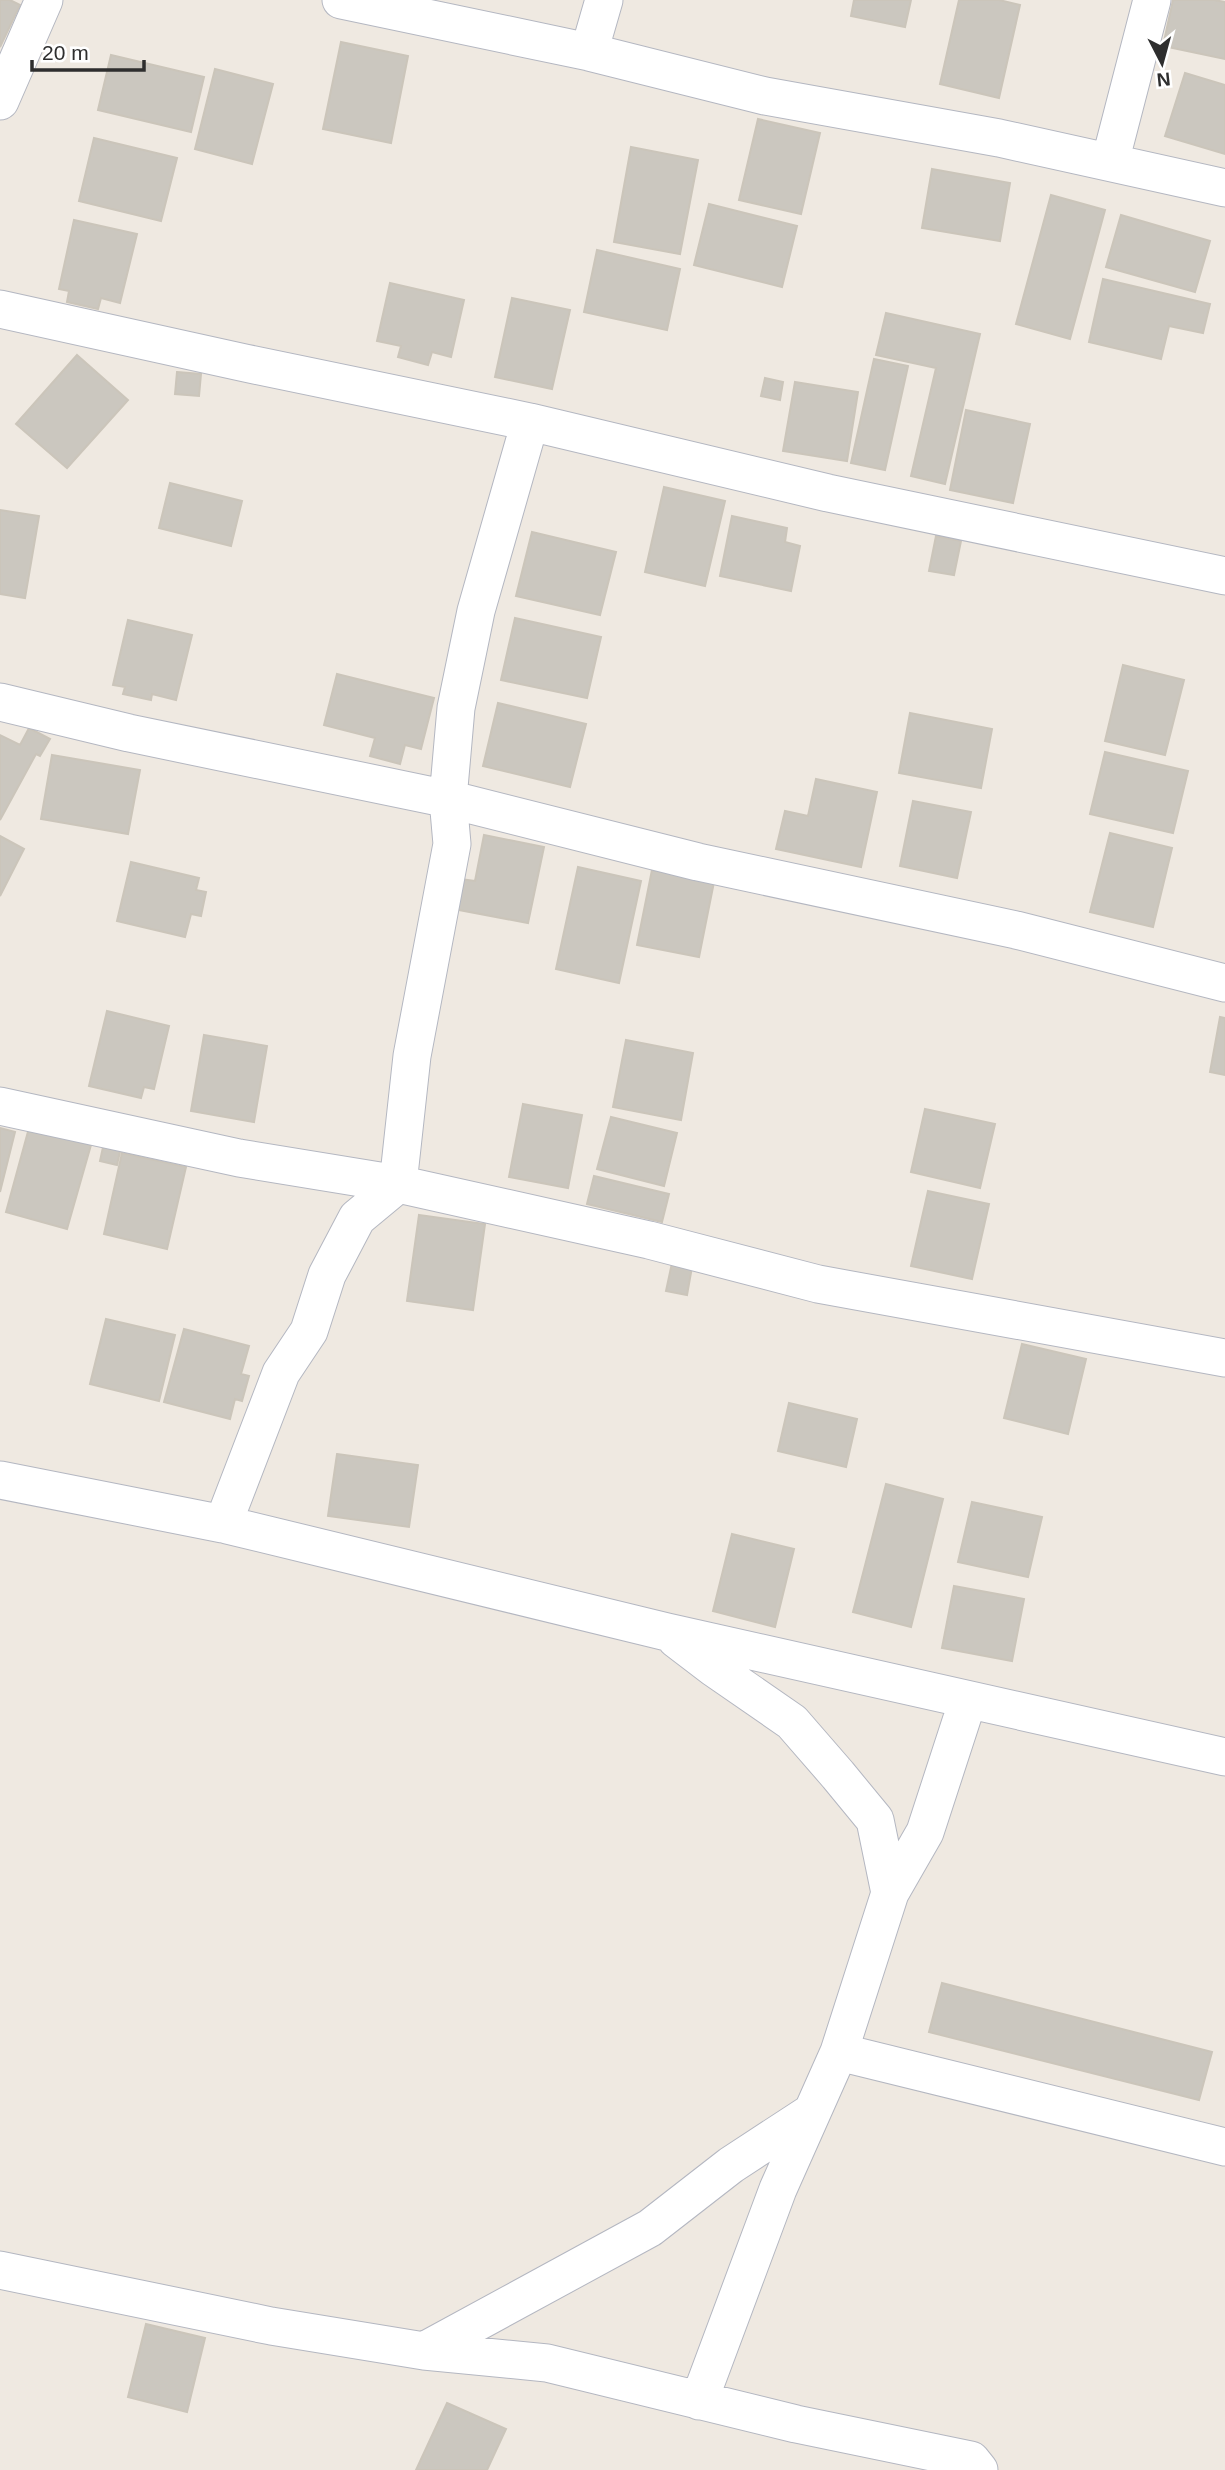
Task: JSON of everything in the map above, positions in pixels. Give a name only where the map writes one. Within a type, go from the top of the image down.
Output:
[{"type":"street","points":[[0,101],[44,0]]},
{"type":"street","points":[[341,0],[589,52],[765,96],[999,138],[1225,188]]},
{"type":"street","points":[[589,52],[604,0]]},
{"type":"street","points":[[1110,162],[1152,0]]},
{"type":"street","points":[[0,309],[530,422],[828,493],[1225,576]]},
{"type":"street","points":[[223,1524],[281,1373],[309,1331],[327,1275],[357,1218],[398,1184],[412,1056],[452,844],[449,799],[456,708],[476,611],[530,422]]},
{"type":"street","points":[[0,702],[129,733],[449,799],[698,862],[1016,930],[1225,983]]},
{"type":"street","points":[[0,1106],[239,1157],[398,1184],[649,1240],[818,1284],[1225,1358]]},
{"type":"street","points":[[0,1480],[223,1524],[667,1632],[1225,1758]]},
{"type":"street","points":[[667,1632],[792,1722],[838,1775],[875,1821],[890,1893]]},
{"type":"street","points":[[699,2401],[778,2189],[839,2052],[890,1893],[925,1832],[968,1700]]},
{"type":"street","points":[[839,2052],[1225,2147]]},
{"type":"street","points":[[424,2351],[650,2228],[731,2165],[811,2112]]},
{"type":"street","points":[[0,2270],[271,2326],[424,2351],[547,2363],[796,2424],[971,2460],[979,2470]]},
{"type":"building","points":[[0,0],[10,0],[20,5],[0,47]]},
{"type":"building","points":[[854,0],[911,0],[905,27],[851,16]]},
{"type":"building","points":[[959,0],[999,0],[1020,5],[999,98],[940,84]]},
{"type":"building","points":[[1173,0],[1225,2],[1225,59],[1163,46]]},
{"type":"building","points":[[341,42],[408,56],[391,143],[323,129]]},
{"type":"building","points":[[111,55],[204,77],[191,132],[98,110]]},
{"type":"building","points":[[215,69],[273,84],[252,164],[195,149]]},
{"type":"building","points":[[1185,73],[1225,85],[1225,154],[1165,136]]},
{"type":"building","points":[[758,119],[820,133],[801,214],[739,200]]},
{"type":"building","points":[[94,138],[177,158],[161,221],[79,201]]},
{"type":"building","points":[[631,147],[698,160],[680,254],[614,242]]},
{"type":"building","points":[[932,169],[1010,183],[1000,241],[922,228]]},
{"type":"building","points":[[1051,195],[1105,210],[1070,339],[1016,324]]},
{"type":"building","points":[[709,204],[797,226],[782,287],[694,265]]},
{"type":"building","points":[[1121,215],[1210,241],[1195,292],[1106,267]]},
{"type":"building","points":[[74,220],[137,234],[120,303],[101,298],[98,309],[67,302],[69,291],[59,289]]},
{"type":"building","points":[[597,250],[680,269],[667,330],[584,312]]},
{"type":"building","points":[[1103,279],[1210,304],[1203,333],[1169,326],[1161,359],[1089,342]]},
{"type":"building","points":[[390,283],[464,300],[451,357],[432,352],[428,365],[398,357],[401,346],[377,341]]},
{"type":"building","points":[[512,298],[570,310],[552,389],[495,377]]},
{"type":"building","points":[[886,313],[980,334],[945,484],[911,476],[936,368],[876,355]]},
{"type":"building","points":[[77,355],[128,400],[67,468],[16,424]]},
{"type":"building","points":[[874,359],[908,366],[885,470],[851,463]]},
{"type":"building","points":[[177,372],[201,374],[199,396],[175,394]]},
{"type":"building","points":[[765,378],[783,382],[780,400],[761,396]]},
{"type":"building","points":[[795,382],[858,392],[847,461],[783,451]]},
{"type":"building","points":[[966,410],[1030,424],[1013,503],[950,490]]},
{"type":"building","points":[[170,483],[242,501],[231,546],[159,528]]},
{"type":"building","points":[[664,487],[725,501],[705,586],[645,572]]},
{"type":"building","points":[[0,510],[39,516],[25,598],[0,594]]},
{"type":"building","points":[[732,516],[787,528],[785,542],[800,546],[791,591],[720,576]]},
{"type":"building","points":[[532,532],[616,552],[600,615],[516,596]]},
{"type":"building","points":[[936,536],[961,541],[954,575],[929,571]]},
{"type":"building","points":[[515,618],[601,637],[587,698],[501,680]]},
{"type":"building","points":[[128,620],[192,635],[176,700],[152,694],[151,700],[123,694],[125,687],[113,685]]},
{"type":"building","points":[[1123,665],[1184,680],[1165,755],[1105,741]]},
{"type":"building","points":[[337,674],[434,698],[421,749],[405,745],[400,764],[370,756],[375,738],[324,725]]},
{"type":"building","points":[[498,703],[586,724],[570,787],[483,766]]},
{"type":"building","points":[[910,713],[992,729],[981,788],[899,773]]},
{"type":"building","points":[[29,728],[50,739],[40,756],[36,754],[0,820],[0,735],[20,745]]},
{"type":"building","points":[[1105,752],[1188,771],[1173,833],[1090,814]]},
{"type":"building","points":[[52,755],[140,770],[128,834],[41,819]]},
{"type":"building","points":[[816,779],[877,792],[861,867],[776,849],[785,811],[808,816]]},
{"type":"building","points":[[913,801],[971,812],[957,878],[900,866]]},
{"type":"building","points":[[1110,833],[1172,848],[1153,927],[1090,912]]},
{"type":"building","points":[[484,835],[544,847],[528,923],[448,908],[454,878],[475,881]]},
{"type":"building","points":[[0,836],[24,849],[0,896]]},
{"type":"building","points":[[131,862],[199,878],[196,890],[206,892],[201,916],[191,914],[185,937],[117,921]]},
{"type":"building","points":[[578,867],[641,881],[619,983],[556,969]]},
{"type":"building","points":[[652,870],[714,882],[699,957],[637,945]]},
{"type":"building","points":[[107,1011],[169,1026],[154,1089],[144,1087],[141,1098],[89,1086]]},
{"type":"building","points":[[1220,1017],[1225,1018],[1225,1075],[1210,1072]]},
{"type":"building","points":[[204,1035],[267,1046],[254,1122],[191,1111]]},
{"type":"building","points":[[626,1040],[693,1053],[681,1120],[613,1107]]},
{"type":"building","points":[[523,1104],[582,1115],[568,1188],[509,1177]]},
{"type":"building","points":[[925,1109],[995,1124],[980,1188],[911,1172]]},
{"type":"building","points":[[611,1117],[677,1133],[664,1186],[597,1169]]},
{"type":"building","points":[[0,1128],[15,1132],[0,1192]]},
{"type":"building","points":[[29,1128],[91,1145],[67,1229],[6,1212]]},
{"type":"building","points":[[105,1138],[122,1143],[117,1165],[100,1161]]},
{"type":"building","points":[[122,1153],[186,1167],[167,1249],[104,1234]]},
{"type":"building","points":[[594,1176],[669,1194],[662,1222],[587,1204]]},
{"type":"building","points":[[928,1191],[989,1204],[972,1279],[911,1266]]},
{"type":"building","points":[[419,1215],[485,1224],[473,1310],[407,1301]]},
{"type":"building","points":[[672,1263],[692,1267],[687,1295],[666,1291]]},
{"type":"building","points":[[106,1319],[175,1335],[159,1401],[90,1384]]},
{"type":"building","points":[[184,1329],[249,1346],[241,1374],[249,1376],[242,1401],[235,1399],[230,1419],[164,1402]]},
{"type":"building","points":[[1022,1344],[1086,1359],[1068,1434],[1004,1418]]},
{"type":"building","points":[[789,1403],[857,1419],[846,1467],[778,1451]]},
{"type":"building","points":[[337,1454],[418,1465],[409,1527],[328,1516]]},
{"type":"building","points":[[886,1484],[943,1499],[911,1627],[853,1612]]},
{"type":"building","points":[[972,1502],[1042,1517],[1028,1577],[958,1562]]},
{"type":"building","points":[[732,1534],[794,1549],[775,1627],[713,1611]]},
{"type":"building","points":[[954,1586],[1024,1599],[1012,1661],[942,1648]]},
{"type":"building","points":[[942,1983],[1212,2052],[1199,2100],[929,2032]]},
{"type":"building","points":[[146,2324],[205,2338],[187,2412],[128,2397]]},
{"type":"building","points":[[447,2403],[506,2429],[487,2470],[416,2470]]}]
